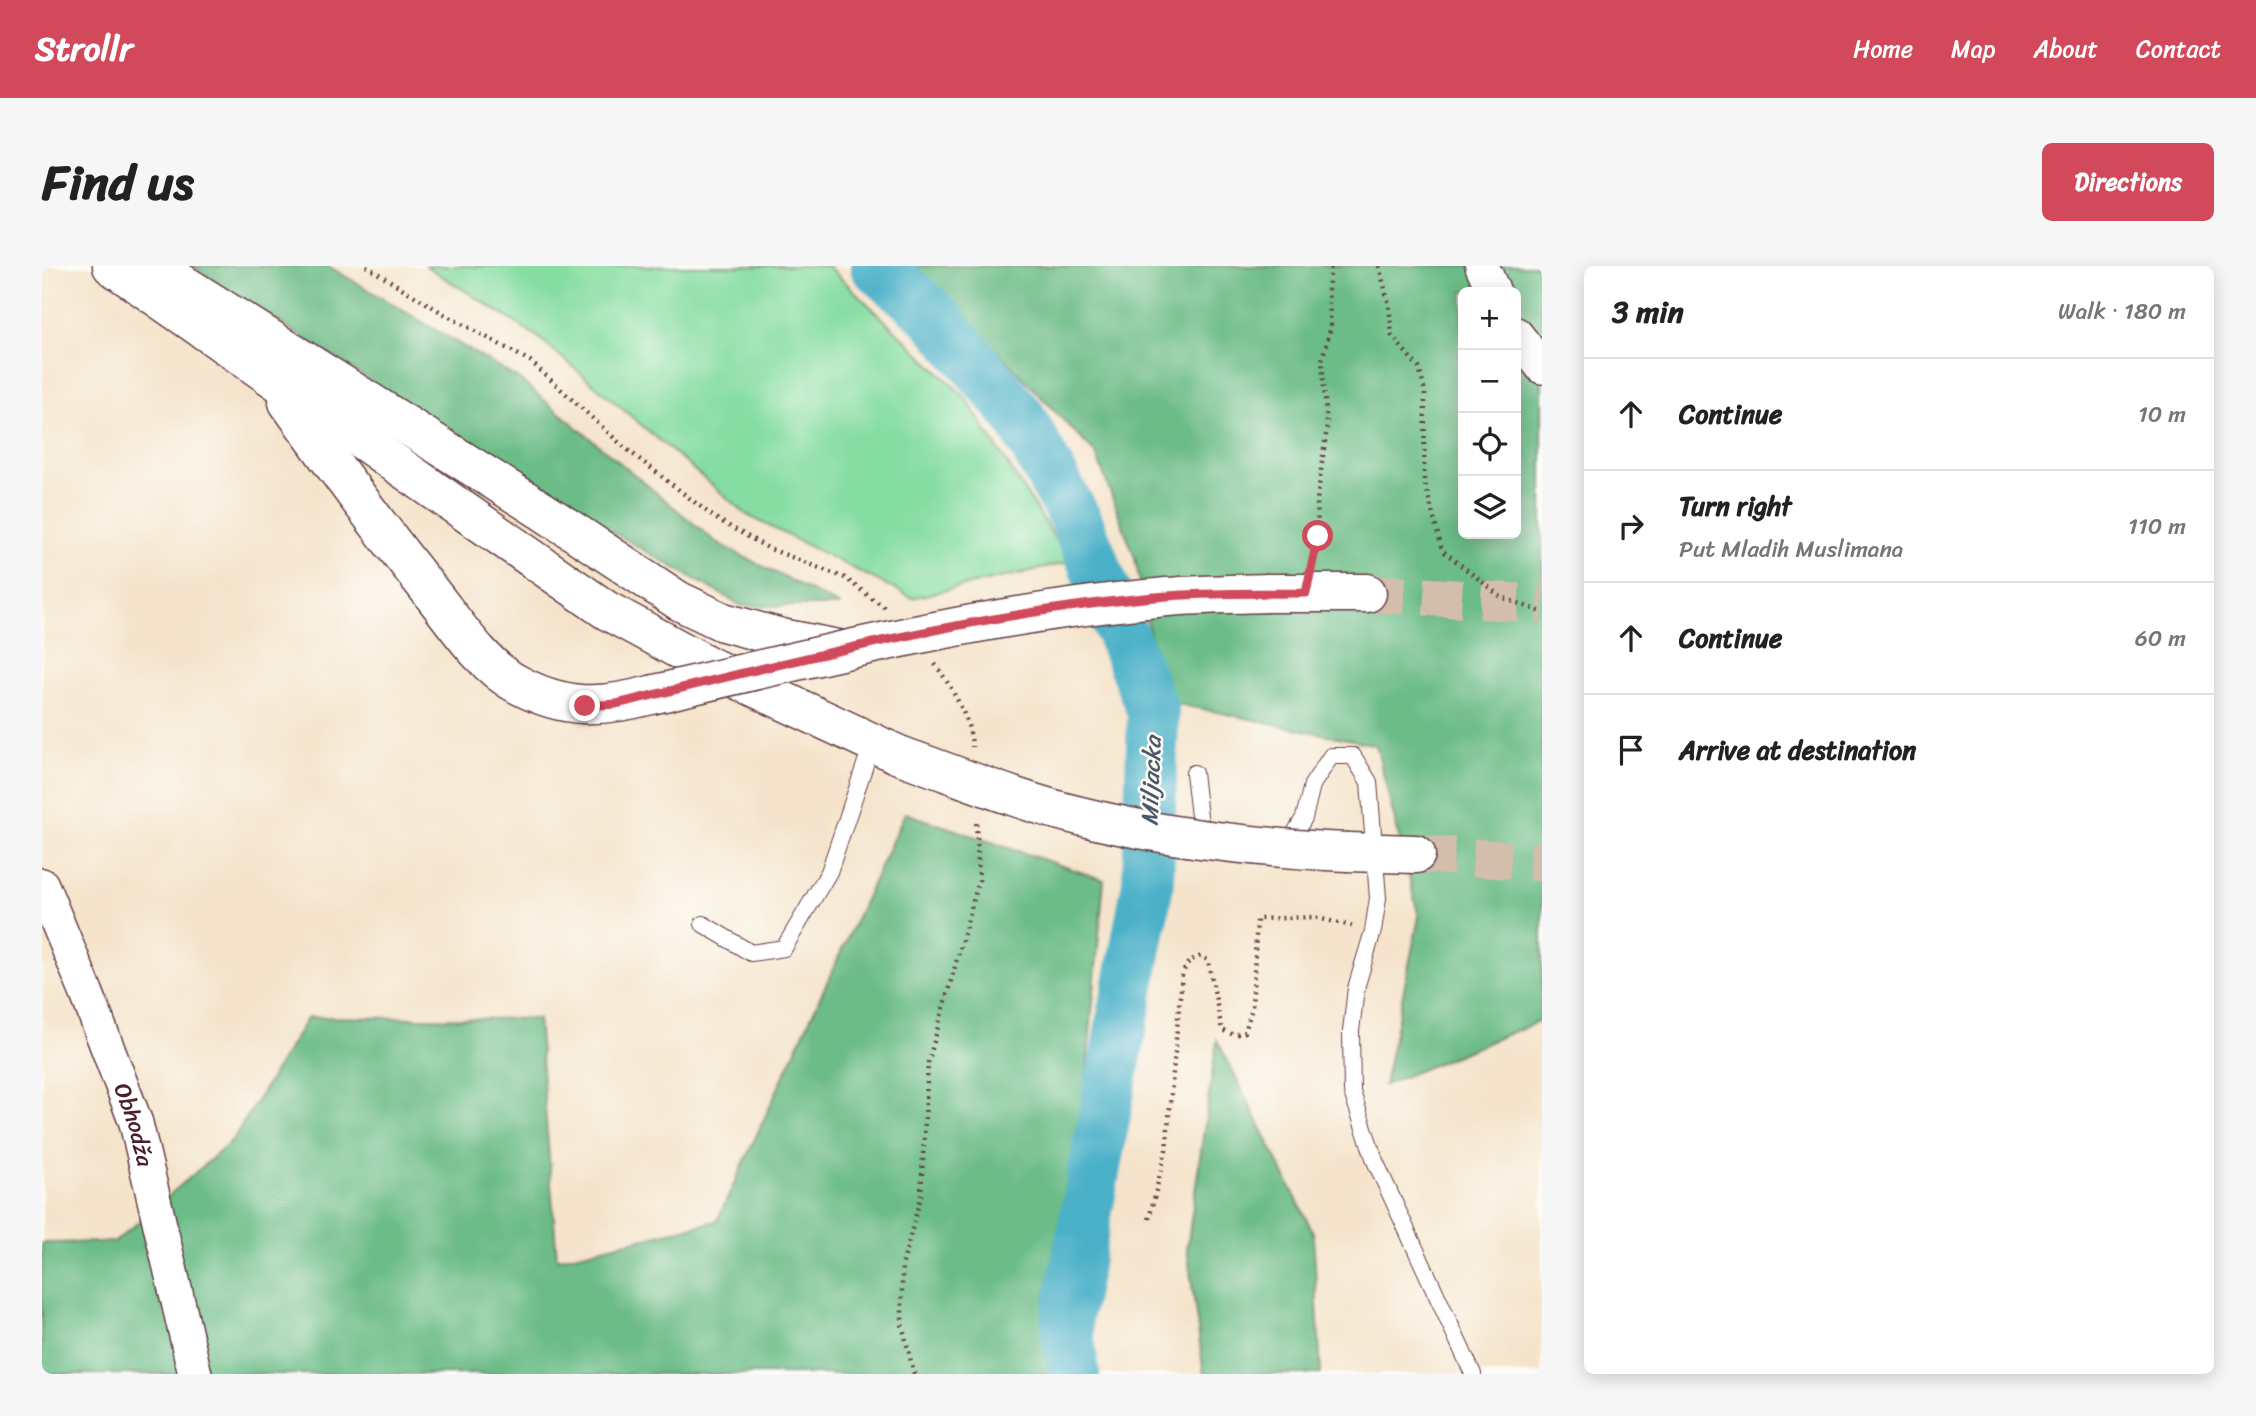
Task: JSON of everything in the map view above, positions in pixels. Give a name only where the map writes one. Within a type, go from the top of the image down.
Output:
[{"type":"main road","points":[[112,266],[606,610],[692,658],[886,749],[1022,799],[1129,827],[1221,842],[1292,849],[1416,854]]},
{"type":"main road","points":[[155,266],[541,510],[679,601],[723,622],[786,639],[843,650]]},
{"type":"main road","points":[[273,380],[350,491],[478,652],[515,683],[554,700],[585,706],[616,704],[843,650],[1053,610],[1168,596],[1367,593]]},
{"type":"street","points":[[1482,266],[1492,287]]},
{"type":"street","points":[[1521,340],[1542,367]]},
{"type":"street","name":"Obhodža","points":[[42,885],[136,1123],[195,1374]]},
{"type":"lane","points":[[703,924],[751,953],[784,948],[829,872],[886,749]]},
{"type":"lane","points":[[1194,773],[1201,833],[1231,856],[1280,857],[1304,818],[1312,785],[1331,755],[1353,756],[1369,782],[1361,852],[1378,898],[1373,931],[1356,988],[1351,1031],[1352,1091],[1375,1161],[1473,1374]]},
{"type":"path","points":[[1306,593],[1318,536],[1317,500],[1327,427],[1322,360],[1331,327],[1328,289],[1331,266]]},
{"type":"path","points":[[1379,266],[1389,305],[1392,335],[1419,368],[1425,392],[1424,480],[1442,550],[1501,597],[1542,611]]},
{"type":"path","points":[[1149,1219],[1166,1150],[1182,974],[1189,961],[1201,956],[1208,960],[1222,1030],[1234,1035],[1245,1032],[1252,1008],[1256,919],[1312,917],[1373,931]]},
{"type":"green space","points":[[192,266],[328,266],[520,380],[717,543],[840,606],[742,606],[612,532]]},
{"type":"green space","points":[[426,266],[828,266],[965,397],[1070,562],[912,598],[747,515],[538,337]]},
{"type":"green space","points":[[908,266],[1542,266],[1542,1020],[1384,1085],[1419,917],[1376,745],[1163,701],[1135,558],[1096,454],[972,325]]},
{"type":"green space","points":[[905,813],[1104,880],[1059,1374],[42,1374],[42,1243],[115,1242],[232,1141],[308,1017],[538,1019],[557,1259],[717,1221]]},
{"type":"green space","points":[[1217,1040],[1313,1232],[1321,1374],[1204,1374],[1187,1248]]},
{"type":"waterway","name":"Miljacka","points":[[876,266],[934,316],[1019,416],[1078,524],[1153,711],[1148,883],[1066,1322],[1074,1374]]},
{"type":"tunnel","points":[[1367,593],[1542,604]]},
{"type":"tunnel","points":[[1416,854],[1542,862]]},
{"type":"route","points":[[585,706],[616,704],[843,650],[1053,610],[1168,596],[1306,593],[1318,536]]}]
